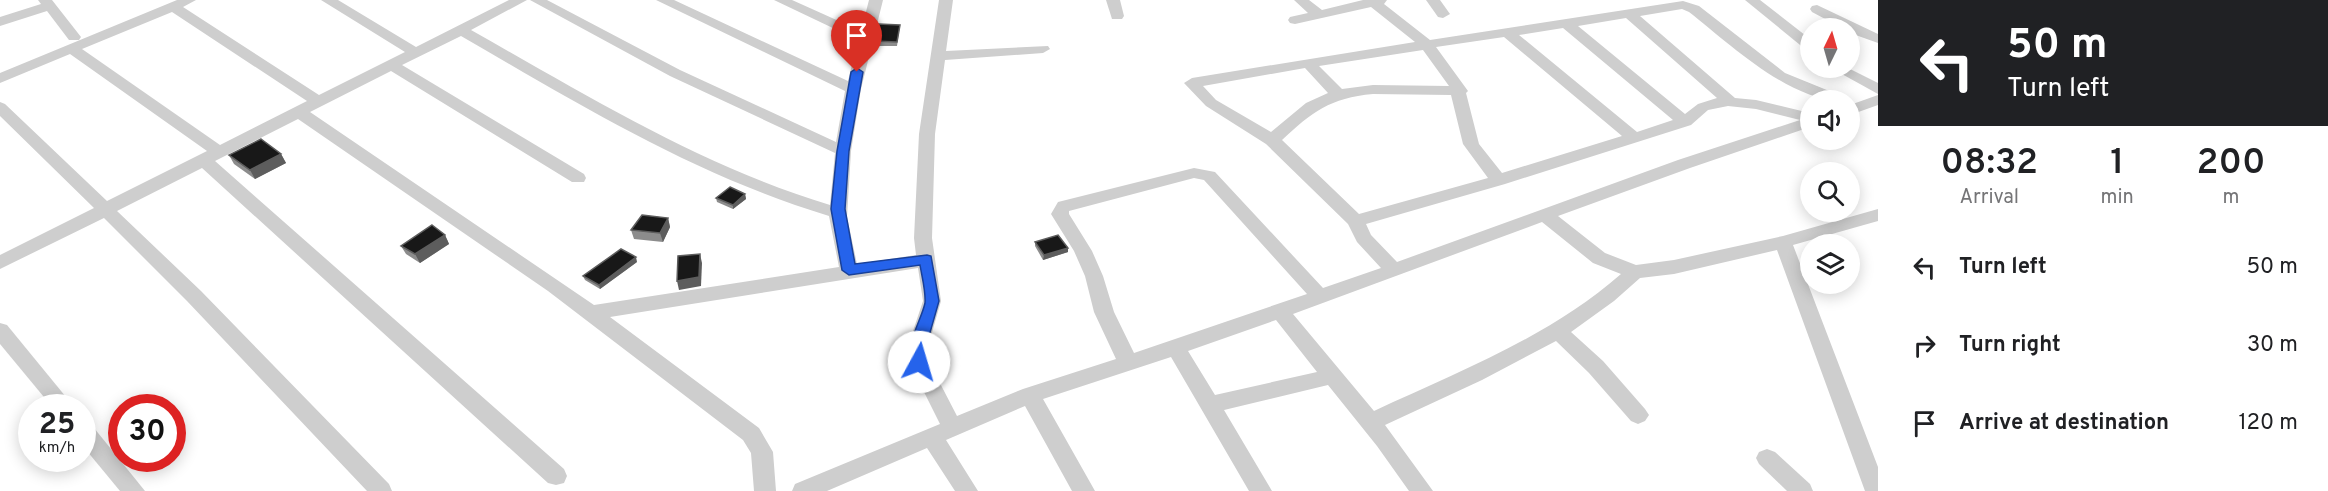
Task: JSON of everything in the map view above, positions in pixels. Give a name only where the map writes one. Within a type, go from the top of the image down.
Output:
[{"type":"street","points":[[0,78],[73,43],[170,3],[189,0]]},
{"type":"street","points":[[328,0],[417,52]]},
{"type":"street","points":[[0,263],[520,0]]},
{"type":"street","points":[[537,0],[675,73],[843,151]]},
{"type":"street","points":[[663,0],[853,89]]},
{"type":"street","points":[[781,0],[865,38]]},
{"type":"street","points":[[849,270],[838,213],[843,151],[853,89],[876,0]]},
{"type":"street","points":[[946,0],[927,134],[924,238],[932,301],[918,353],[919,362],[952,427]]},
{"type":"street","points":[[1113,0],[1117,16]]},
{"type":"street","points":[[1301,0],[1318,14]]},
{"type":"street","points":[[1433,0],[1443,14]]},
{"type":"street","points":[[1752,0],[1800,38]]},
{"type":"street","points":[[1295,20],[1376,1],[1426,44],[1456,82],[1472,144],[1499,180]]},
{"type":"street","points":[[0,22],[47,3],[73,43],[212,156],[556,476]]},
{"type":"street","points":[[170,3],[319,102]]},
{"type":"street","points":[[1394,270],[1363,238],[1356,220],[1272,140],[1211,103],[1192,83],[1426,44],[1688,6],[1780,76],[1814,90]]},
{"type":"street","points":[[1817,9],[1860,33],[1878,39]]},
{"type":"street","points":[[1628,13],[1731,102]]},
{"type":"street","points":[[1566,23],[1685,122]]},
{"type":"street","points":[[461,30],[638,131],[709,168],[808,206],[838,213]]},
{"type":"street","points":[[1507,32],[1552,66],[1568,84],[1633,137]]},
{"type":"street","points":[[0,68],[73,43]]},
{"type":"street","points":[[938,56],[1043,49]]},
{"type":"street","points":[[1308,63],[1338,94]]},
{"type":"street","points":[[391,65],[578,178]]},
{"type":"street","points":[[1857,78],[1878,89]]},
{"type":"street","points":[[1272,140],[1305,110],[1338,94],[1384,91],[1460,91]]},
{"type":"street","points":[[1860,105],[1878,100]]},
{"type":"street","points":[[1356,220],[1499,180],[1685,122],[1692,118],[1701,107],[1731,102],[1800,118]]},
{"type":"street","points":[[0,107],[107,209],[381,491]]},
{"type":"street","points":[[299,112],[591,313],[751,434],[762,452],[765,491]]},
{"type":"street","points":[[803,491],[1030,395],[1280,312],[1800,123]]},
{"type":"street","points":[[1128,362],[1104,312],[1094,276],[1083,251],[1060,214],[1060,209],[1064,206],[1194,172],[1209,176],[1320,297]]},
{"type":"street","points":[[1545,215],[1599,258],[1635,272],[1674,267],[1783,242],[1878,215]]},
{"type":"street","points":[[1783,242],[1875,481]]},
{"type":"street","points":[[591,313],[849,270],[927,260]]},
{"type":"street","points":[[1371,422],[1558,331],[1610,296],[1635,272]]},
{"type":"street","points":[[1280,312],[1371,422],[1422,491]]},
{"type":"street","points":[[0,330],[53,394]]},
{"type":"street","points":[[1558,331],[1596,367],[1638,415]]},
{"type":"street","points":[[1175,347],[1261,491]]},
{"type":"street","points":[[1210,405],[1333,376]]},
{"type":"street","points":[[1030,395],[1084,491]]},
{"type":"street","points":[[931,436],[967,491]]},
{"type":"street","points":[[96,446],[134,491]]},
{"type":"street","points":[[1767,458],[1802,491]]},
{"type":"building","points":[[878,24],[900,25],[897,42],[874,41]]},
{"type":"building","points":[[261,139],[281,154],[250,170],[229,155]]},
{"type":"building","points":[[730,187],[745,194],[733,205],[716,198]]},
{"type":"building","points":[[642,215],[668,218],[660,233],[631,230]]},
{"type":"building","points":[[432,225],[445,235],[415,254],[401,246]]},
{"type":"building","points":[[1058,235],[1068,248],[1044,255],[1035,242]]},
{"type":"building","points":[[621,249],[636,257],[599,285],[583,276]]},
{"type":"building","points":[[700,254],[699,277],[677,281],[678,256]]},
{"type":"route","points":[[857,72],[843,151],[838,209],[849,270],[927,260],[932,301],[919,343],[919,362]]}]
